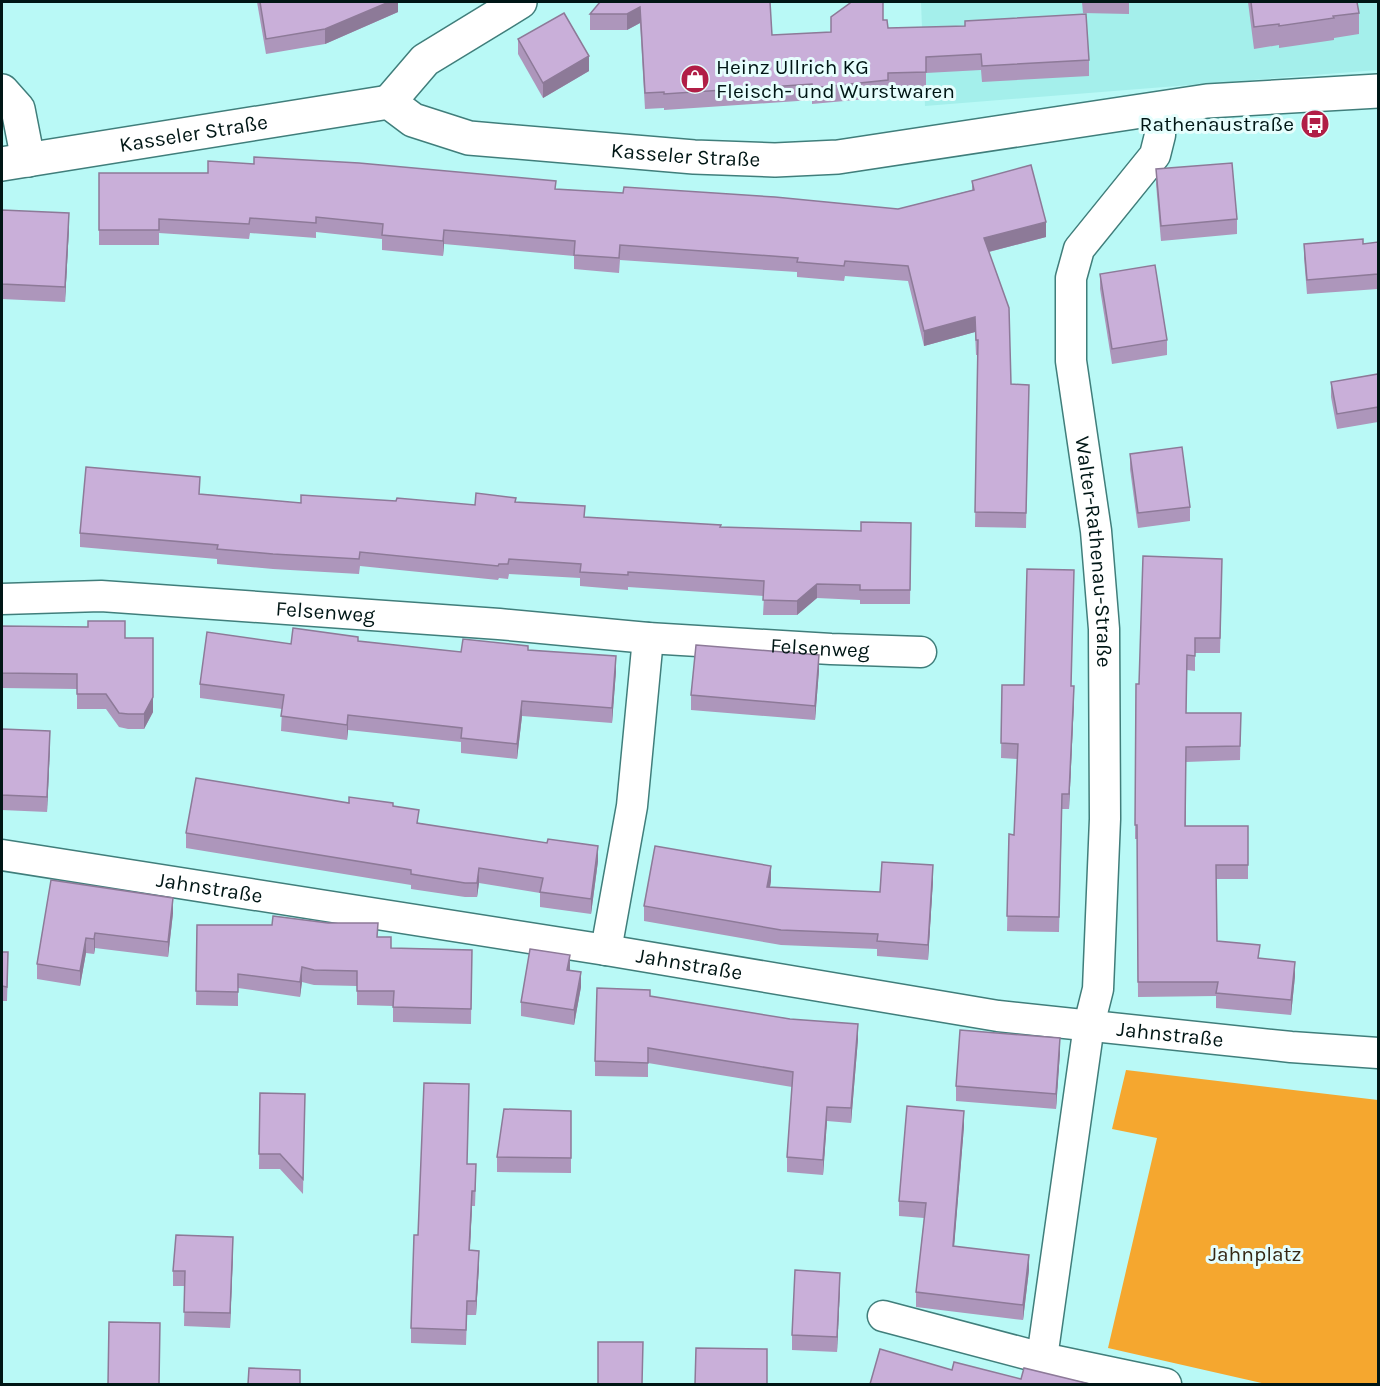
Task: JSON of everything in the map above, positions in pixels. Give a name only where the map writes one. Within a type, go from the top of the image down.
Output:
[{"type":"main road","points":[[389,102],[425,60],[520,2]]},
{"type":"main road","points":[[2,91],[18,109],[15,162]]},
{"type":"main road","name":"Kasseler Straße","points":[[15,162],[389,102],[413,120],[469,138],[694,157],[775,160],[838,157],[1207,101],[1378,91]]},
{"type":"street","name":"Walter-Rathenau-Straße","points":[[1089,1025],[1098,989],[1104,830],[1104,629],[1096,531],[1071,361],[1071,278],[1079,249],[1155,155],[1160,135],[1161,108]]},
{"type":"street","name":"Felsenweg","points":[[2,599],[101,596],[499,624],[648,638],[921,652]]},
{"type":"street","points":[[606,950],[632,806],[648,638]]},
{"type":"street","name":"Jahnstraße","points":[[2,855],[606,950],[998,1016],[1291,1047],[1378,1053]]},
{"type":"street","points":[[1042,1358],[1089,1025]]},
{"type":"street","points":[[884,1316],[1042,1358],[1166,1384]]},
{"type":"shaded area","points":[[921,2],[1378,2],[1378,70],[925,106]]},
{"type":"green space","name":"Jahnplatz","points":[[1126,1070],[1378,1100],[1378,1384],[1266,1384],[1108,1348],[1157,1138],[1112,1129]]},
{"type":"building","points":[[260,2],[389,2],[325,29],[266,39]]},
{"type":"building","points":[[600,2],[770,2],[772,35],[831,32],[831,17],[850,2],[883,2],[883,20],[887,20],[888,28],[965,26],[965,21],[1086,14],[1089,60],[982,66],[981,54],[926,57],[926,72],[888,73],[888,80],[812,88],[812,84],[664,94],[664,92],[645,93],[640,7],[627,14],[590,14]]},
{"type":"building","points":[[1251,2],[1357,2],[1359,13],[1279,26],[1279,24],[1254,27]]},
{"type":"building","points":[[564,13],[589,56],[543,83],[518,39]]},
{"type":"building","points":[[254,157],[359,163],[556,181],[555,189],[623,193],[624,187],[775,197],[898,209],[974,190],[972,181],[1031,165],[1046,222],[984,238],[1009,308],[1011,384],[1029,385],[1026,513],[975,512],[978,340],[976,340],[975,317],[924,331],[908,266],[845,261],[844,266],[797,262],[798,258],[620,245],[619,258],[574,255],[575,241],[444,230],[443,241],[382,235],[383,224],[316,217],[316,223],[250,218],[249,224],[159,219],[159,230],[99,230],[99,173],[208,173],[208,161],[254,164]]},
{"type":"building","points":[[1232,163],[1237,219],[1161,226],[1156,169]]},
{"type":"building","points":[[2,210],[69,213],[65,287],[2,284]]},
{"type":"building","points":[[1363,239],[1363,244],[1378,242],[1378,274],[1307,280],[1304,244]]},
{"type":"building","points":[[1155,265],[1167,340],[1112,349],[1100,274]]},
{"type":"building","points":[[1378,374],[1378,407],[1337,414],[1331,382]]},
{"type":"building","points":[[1182,447],[1190,507],[1138,513],[1130,454]]},
{"type":"building","points":[[86,467],[200,477],[199,494],[301,503],[301,495],[396,501],[397,498],[475,505],[476,493],[516,498],[515,502],[585,506],[584,517],[721,525],[720,527],[861,531],[861,522],[911,523],[910,590],[860,590],[860,585],[817,584],[797,601],[763,600],[764,581],[628,572],[628,575],[580,572],[581,564],[509,559],[508,564],[498,566],[360,552],[359,559],[273,554],[217,549],[218,545],[80,533]]},
{"type":"building","points":[[1143,556],[1222,559],[1220,638],[1195,638],[1195,656],[1187,655],[1186,713],[1241,713],[1240,746],[1186,747],[1185,826],[1248,826],[1248,865],[1216,865],[1217,941],[1260,945],[1258,958],[1295,962],[1291,1000],[1216,993],[1218,982],[1138,982],[1137,825],[1135,825],[1136,684],[1139,684]]},
{"type":"building","points":[[1027,569],[1074,570],[1071,686],[1074,686],[1069,794],[1062,794],[1059,917],[1007,916],[1009,834],[1014,835],[1018,744],[1001,743],[1002,685],[1024,685]]},
{"type":"building","points":[[88,621],[125,621],[125,638],[153,638],[153,697],[144,714],[119,713],[106,694],[77,694],[77,674],[2,673],[2,626],[88,627]]},
{"type":"building","points":[[293,628],[358,637],[358,641],[461,652],[463,639],[528,646],[528,650],[616,656],[612,708],[522,701],[517,744],[461,738],[462,728],[348,715],[347,725],[281,716],[284,695],[200,684],[207,632],[291,644]]},
{"type":"building","points":[[696,645],[819,655],[815,706],[691,695]]},
{"type":"building","points":[[2,729],[50,731],[47,797],[2,795]]},
{"type":"building","points":[[196,778],[349,803],[349,797],[393,803],[393,806],[419,810],[417,823],[547,843],[548,839],[598,846],[591,899],[540,892],[543,878],[479,868],[477,883],[465,883],[411,874],[411,870],[186,833]]},
{"type":"building","points":[[655,846],[771,866],[767,887],[880,892],[882,862],[933,865],[928,945],[877,941],[878,934],[781,930],[644,906]]},
{"type":"building","points":[[51,880],[173,898],[168,942],[95,933],[94,939],[86,938],[80,971],[37,964]]},
{"type":"building","points":[[273,916],[328,923],[378,923],[377,937],[391,937],[391,948],[472,950],[471,1009],[393,1007],[394,991],[357,991],[357,971],[314,970],[302,967],[300,982],[238,974],[238,992],[196,991],[197,925],[272,925]]},
{"type":"building","points":[[530,949],[570,955],[567,970],[581,972],[574,1010],[521,1002]]},
{"type":"building","points":[[2,952],[8,952],[7,987],[2,986]]},
{"type":"building","points":[[597,988],[650,990],[650,996],[790,1019],[858,1024],[851,1108],[827,1107],[823,1160],[787,1157],[793,1072],[648,1048],[648,1063],[595,1061]]},
{"type":"building","points":[[960,1030],[1060,1038],[1056,1094],[956,1086]]},
{"type":"building","points":[[424,1083],[469,1084],[467,1164],[476,1164],[469,1250],[479,1251],[476,1301],[467,1301],[466,1330],[411,1328],[414,1235],[418,1235]]},
{"type":"building","points":[[260,1093],[305,1094],[303,1179],[280,1154],[259,1154]]},
{"type":"building","points":[[907,1106],[964,1111],[953,1246],[1029,1255],[1023,1305],[916,1292],[926,1203],[899,1201]]},
{"type":"building","points":[[504,1109],[571,1111],[571,1158],[497,1157]]},
{"type":"building","points":[[176,1235],[233,1237],[230,1313],[184,1312],[185,1271],[173,1271]]},
{"type":"building","points":[[795,1270],[840,1273],[837,1337],[792,1335]]},
{"type":"building","points":[[109,1322],[160,1323],[159,1384],[108,1384]]},
{"type":"building","points":[[598,1342],[643,1342],[642,1384],[598,1384]]},
{"type":"building","points":[[696,1348],[767,1349],[767,1384],[695,1384]]},
{"type":"building","points":[[880,1349],[952,1370],[954,1362],[1021,1379],[1024,1368],[1090,1384],[870,1384]]},
{"type":"building","points":[[249,1368],[300,1370],[300,1384],[248,1384]]},
{"type":"place","name":"Heinz Ullrich KG Fleisch- und Wurstwaren","points":[[695,79]]},
{"type":"place","name":"Rathenaustraße","points":[[1315,124]]}]
